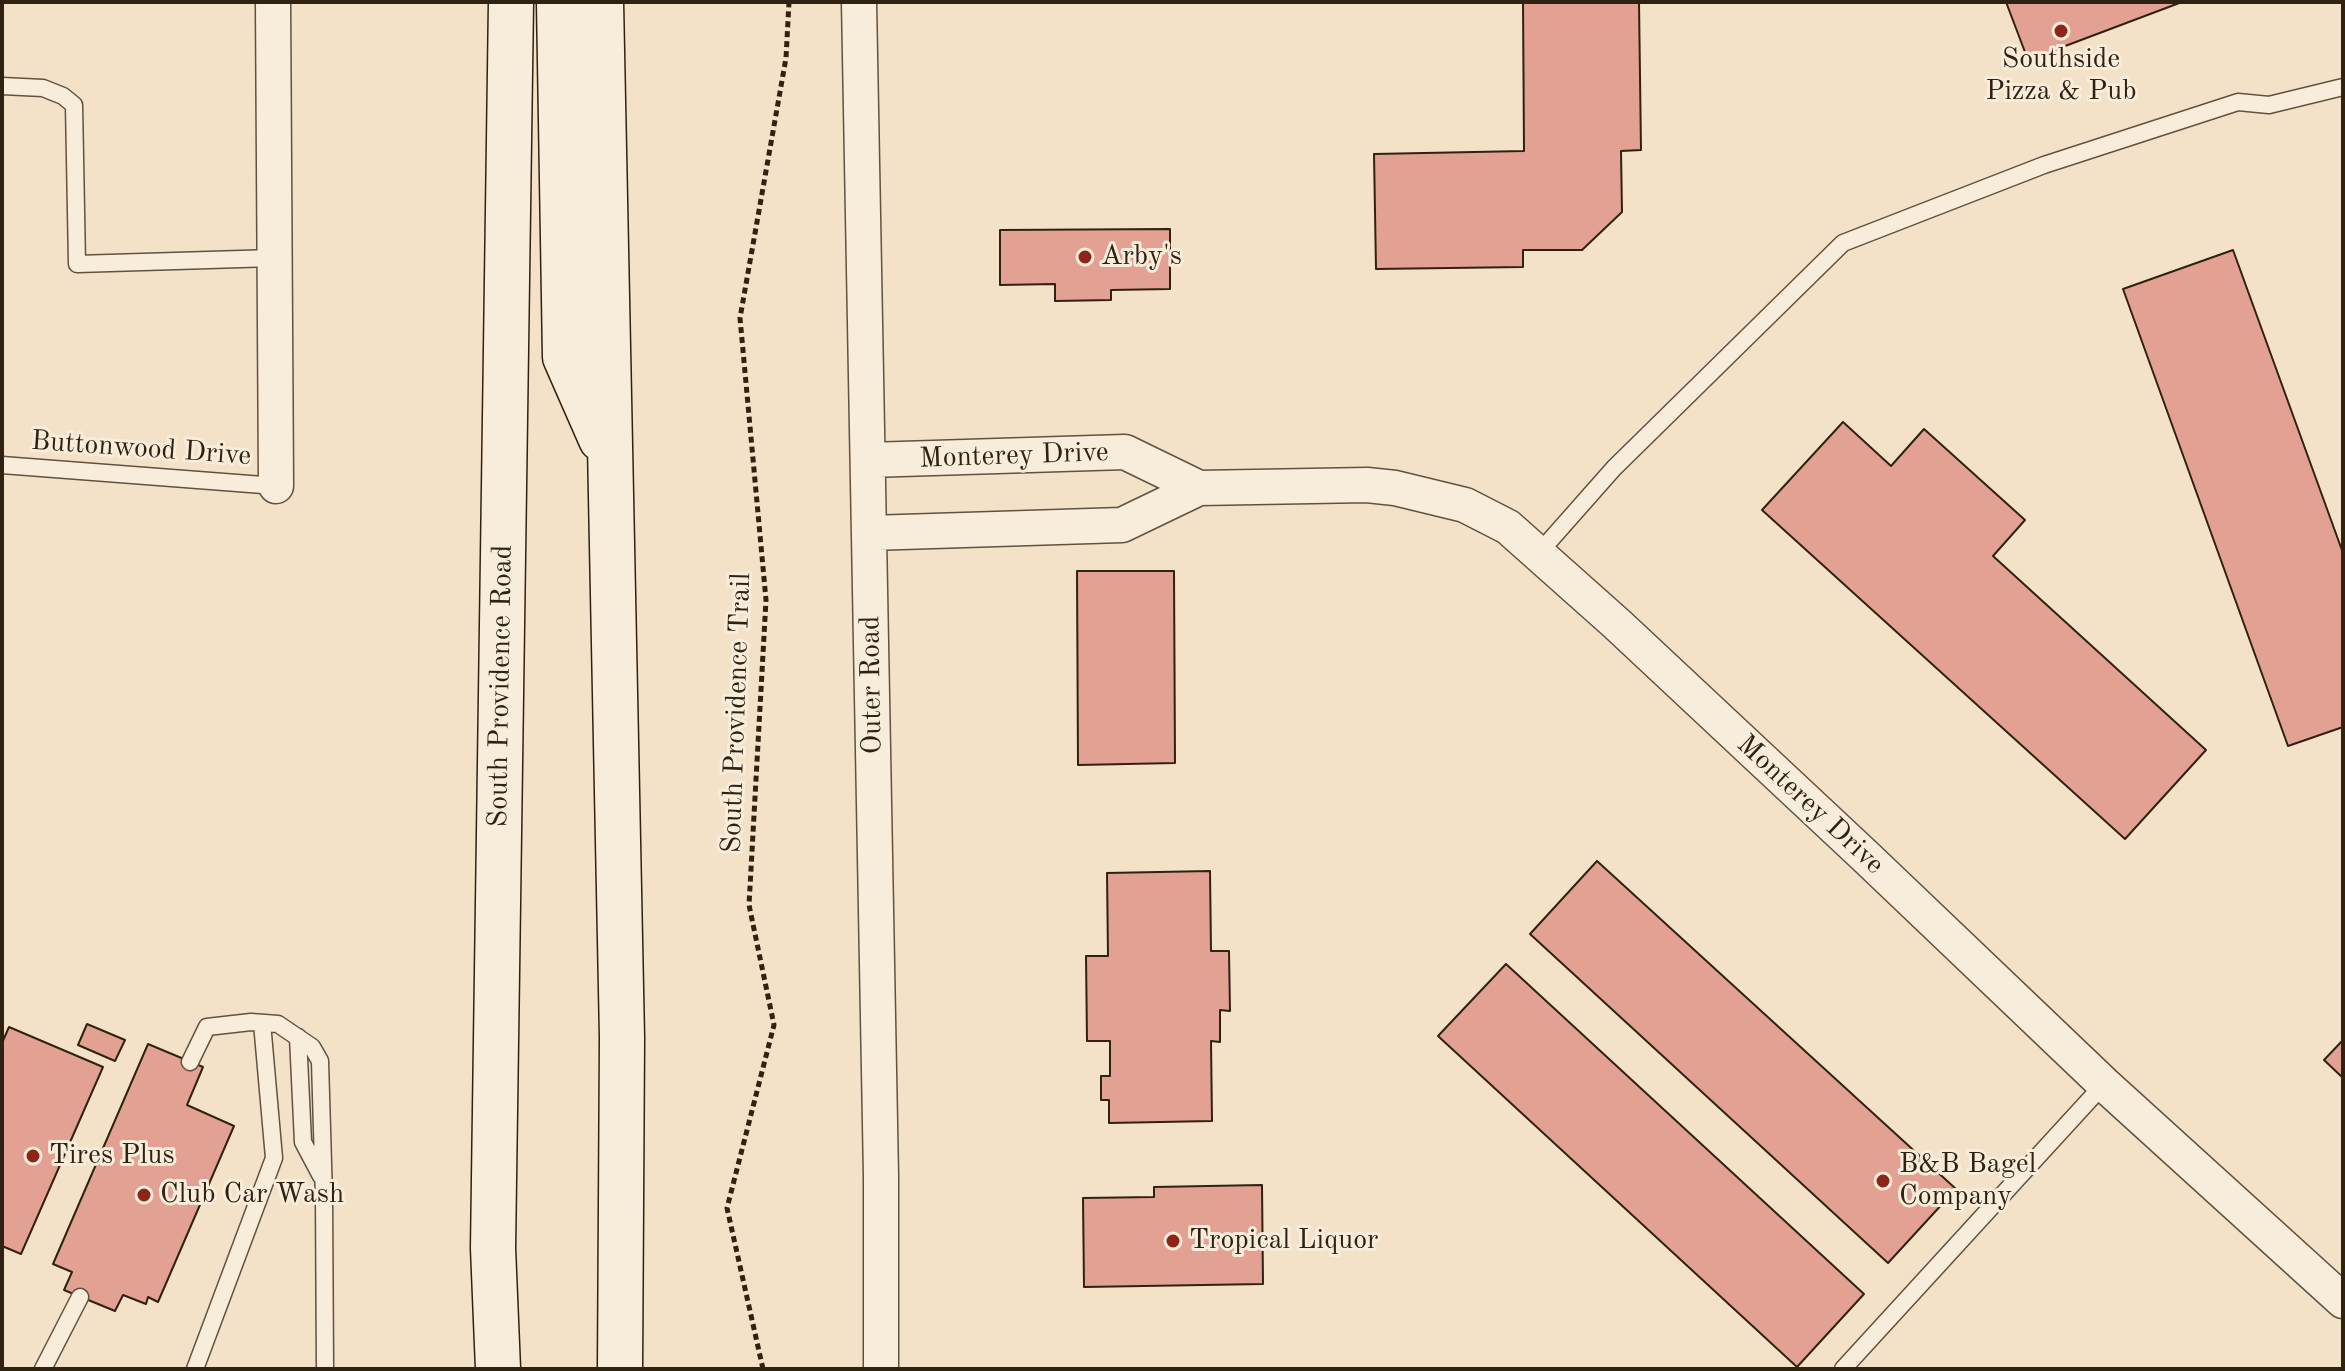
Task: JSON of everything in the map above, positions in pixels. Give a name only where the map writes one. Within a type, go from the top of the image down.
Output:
[{"type":"main road","name":"South Providence Road","points":[[498,1369],[493,1248],[511,2]]},
{"type":"main road","points":[[559,2],[565,357],[610,459]]},
{"type":"main road","points":[[601,2],[622,1038],[620,1369]]},
{"type":"street","points":[[273,2],[276,486]]},
{"type":"street","name":"Outer Road","points":[[859,2],[881,1177],[881,1369]]},
{"type":"street","name":"Monterey Drive","points":[[869,460],[1125,452],[1199,488]]},
{"type":"street","name":"Monterey Drive","points":[[870,533],[1122,525],[1199,488],[1367,485],[1395,488],[1465,505],[1508,527],[1617,624],[2104,1084],[2343,1301]]},
{"type":"lane","points":[[2,86],[43,88],[63,96],[74,105],[77,264],[274,258]]},
{"type":"lane","points":[[1538,554],[1614,468],[1843,243],[2044,165],[2238,102],[2269,105],[2343,87]]},
{"type":"lane","name":"Buttonwood Drive","points":[[2,465],[276,486]]},
{"type":"lane","points":[[195,1369],[274,1158],[262,1023]]},
{"type":"lane","points":[[190,1062],[207,1027],[262,1023],[278,1024],[298,1037],[312,1047],[320,1061],[325,1369]]},
{"type":"lane","points":[[1843,1369],[2104,1084]]},
{"type":"lane","points":[[43,1369],[80,1297]]},
{"type":"path","name":"South Providence Trail","points":[[763,1369],[727,1208],[774,1025],[749,905],[766,600],[740,318],[786,58],[789,2]]},
{"type":"building","points":[[1523,2],[1639,2],[1641,150],[1621,151],[1622,212],[1582,250],[1523,250],[1523,267],[1376,269],[1374,154],[1524,151]]},
{"type":"building","name":"Southside Pizza & Pub","points":[[2006,2],[2182,2],[2028,60]]},
{"type":"building","name":"Arby's","points":[[1170,229],[1170,289],[1111,290],[1111,300],[1055,301],[1055,284],[1000,285],[1000,230]]},
{"type":"building","points":[[2233,250],[2343,553],[2343,727],[2288,746],[2123,289]]},
{"type":"building","points":[[1843,422],[1891,466],[1924,429],[2025,520],[1993,556],[2206,750],[2125,839],[1762,510]]},
{"type":"building","points":[[1077,571],[1174,571],[1175,763],[1078,765]]},
{"type":"building","points":[[1597,861],[1956,1189],[1888,1263],[1530,934]]},
{"type":"building","points":[[1210,871],[1211,951],[1229,951],[1230,1011],[1220,1010],[1220,1042],[1211,1041],[1212,1121],[1109,1123],[1109,1100],[1101,1100],[1101,1076],[1110,1076],[1110,1041],[1087,1041],[1086,956],[1108,956],[1107,873]]},
{"type":"building","points":[[1506,964],[1864,1294],[1797,1367],[1438,1036]]},
{"type":"building","points":[[87,1024],[125,1040],[115,1061],[78,1045]]},
{"type":"building","name":"Tires Plus","points":[[9,1027],[103,1067],[21,1254],[2,1246],[2,1043]]},
{"type":"building","points":[[2343,1040],[2343,1078],[2324,1060]]},
{"type":"building","name":"Club Car Wash","points":[[148,1044],[203,1067],[187,1105],[234,1126],[158,1302],[148,1297],[146,1304],[123,1295],[115,1311],[64,1290],[72,1272],[53,1264]]},
{"type":"building","name":"Tropical Liquor","points":[[1262,1185],[1263,1284],[1084,1287],[1083,1198],[1154,1197],[1154,1187]]},
{"type":"place","name":"Southside Pizza & Pub","points":[[2061,31]]},
{"type":"place","name":"Arby's","points":[[1085,257]]},
{"type":"place","name":"Tires Plus","points":[[33,1156]]},
{"type":"place","name":"B&B Bagel Company","points":[[1883,1181]]},
{"type":"place","name":"Club Car Wash","points":[[144,1195]]},
{"type":"place","name":"Tropical Liquor","points":[[1173,1241]]}]
